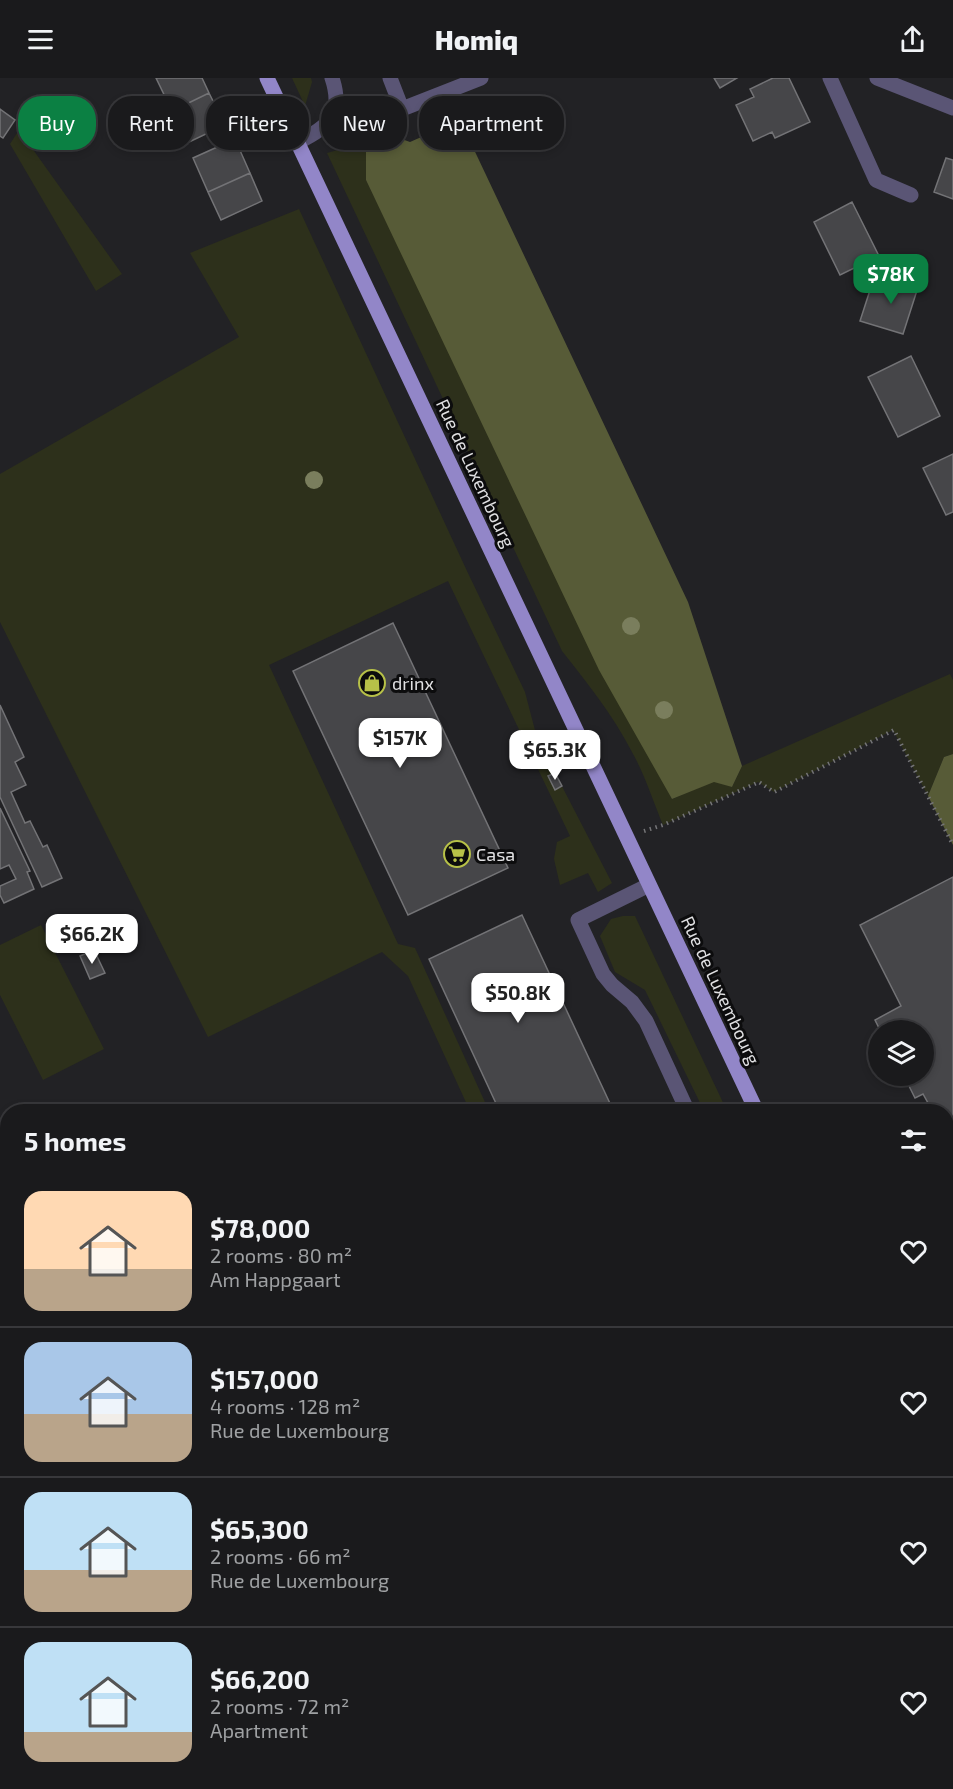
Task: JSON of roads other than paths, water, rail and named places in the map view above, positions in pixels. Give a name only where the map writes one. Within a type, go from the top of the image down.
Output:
[{"type":"main road","name":"Rue de Luxembourg","points":[[267,78],[276,96]]},
{"type":"main road","name":"Rue de Luxembourg","points":[[302,150],[753,1104]]},
{"type":"street","points":[[309,137],[330,122],[337,105],[332,78]]},
{"type":"street","points":[[390,78],[402,109],[481,78]]},
{"type":"street","points":[[830,78],[876,180],[911,195]]},
{"type":"street","points":[[878,78],[953,108]]},
{"type":"street","points":[[649,885],[578,920],[603,974],[632,1002],[646,1022],[684,1104]]},
{"type":"place","name":"drinx","points":[[372,683]]},
{"type":"place","name":"Casa","points":[[457,854]]}]
